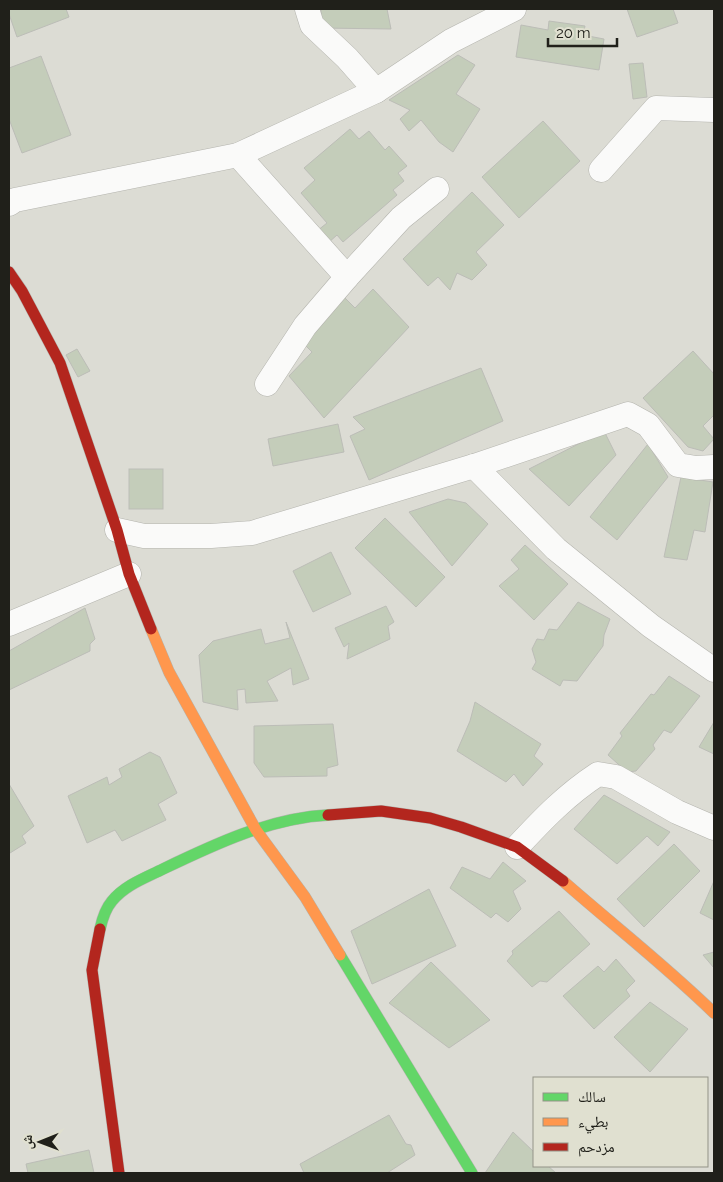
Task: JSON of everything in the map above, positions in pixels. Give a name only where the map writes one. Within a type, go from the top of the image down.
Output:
[{"type":"street","points":[[307,9],[312,25],[347,58],[376,91]]},
{"type":"street","points":[[9,204],[15,200],[238,155],[376,91],[451,41],[514,9]]},
{"type":"street","points":[[601,170],[656,108],[714,110]]},
{"type":"street","points":[[238,155],[347,277]]},
{"type":"street","points":[[267,384],[305,326],[347,277],[401,218],[437,189]]},
{"type":"street","points":[[9,272],[22,291],[60,363],[118,530],[129,574],[169,672],[256,830],[305,898],[472,1173]]},
{"type":"street","points":[[118,530],[144,536],[211,536],[252,533],[474,466],[628,414],[648,425],[678,465],[696,468],[714,467]]},
{"type":"street","points":[[474,466],[556,548],[651,626],[714,670]]},
{"type":"street","points":[[9,624],[129,574]]},
{"type":"street","points":[[517,847],[554,808],[576,789],[598,774],[616,777],[677,812],[714,828]]},
{"type":"street","points":[[119,1173],[92,970],[100,928],[111,902],[129,886],[213,845],[256,830],[306,816],[381,810],[430,818],[517,847],[553,872],[622,933],[681,981],[714,1012]]},
{"type":"building","points":[[9,9],[66,9],[69,17],[17,37]]},
{"type":"building","points":[[321,9],[387,9],[391,29],[321,28]]},
{"type":"building","points":[[627,9],[673,9],[678,23],[637,37]]},
{"type":"building","points":[[549,21],[585,26],[583,35],[604,39],[599,70],[516,57],[521,25],[548,30]]},
{"type":"building","points":[[458,55],[475,65],[456,94],[480,109],[453,152],[439,142],[421,120],[409,131],[400,119],[410,110],[389,100]]},
{"type":"building","points":[[41,56],[71,135],[22,153],[9,119],[9,68]]},
{"type":"building","points":[[643,63],[647,97],[633,99],[629,64]]},
{"type":"building","points":[[543,121],[580,161],[519,218],[482,177]]},
{"type":"building","points":[[350,129],[359,139],[369,131],[385,150],[389,146],[407,166],[398,173],[404,181],[393,190],[397,195],[343,242],[337,235],[328,243],[317,231],[327,223],[301,193],[315,180],[304,168]]},
{"type":"building","points":[[472,192],[504,225],[476,252],[487,265],[472,280],[457,273],[450,290],[438,277],[428,286],[403,259]]},
{"type":"building","points":[[373,289],[409,327],[324,418],[289,376],[312,352],[301,341],[344,297],[355,308]]},
{"type":"building","points":[[77,349],[90,371],[78,377],[66,355]]},
{"type":"building","points":[[693,351],[714,374],[714,415],[703,426],[714,439],[703,451],[688,447],[643,398]]},
{"type":"building","points":[[481,368],[503,421],[369,480],[350,436],[365,429],[353,417]]},
{"type":"building","points":[[338,424],[344,452],[273,466],[268,439]]},
{"type":"building","points":[[604,431],[616,455],[569,506],[529,469]]},
{"type":"building","points":[[648,444],[668,477],[617,540],[590,517]]},
{"type":"building","points":[[129,469],[163,469],[163,509],[129,509]]},
{"type":"building","points":[[681,477],[713,482],[705,532],[694,530],[687,560],[664,557]]},
{"type":"building","points":[[448,499],[466,503],[488,524],[452,566],[409,512]]},
{"type":"building","points":[[385,518],[445,577],[416,607],[355,548]]},
{"type":"building","points":[[525,545],[568,584],[534,620],[499,586],[519,569],[511,560]]},
{"type":"building","points":[[331,552],[351,594],[313,612],[293,571]]},
{"type":"building","points":[[578,602],[610,619],[604,635],[603,646],[577,681],[563,680],[560,686],[532,669],[536,662],[532,649],[537,639],[544,640],[549,629],[557,630]]},
{"type":"building","points":[[386,606],[394,622],[388,626],[390,639],[347,659],[349,643],[344,647],[335,628]]},
{"type":"building","points":[[85,608],[95,639],[90,644],[90,651],[9,690],[9,651]]},
{"type":"building","points":[[286,622],[309,679],[293,685],[291,668],[267,681],[278,701],[246,703],[245,689],[237,690],[238,710],[203,702],[199,655],[213,641],[261,629],[265,644],[290,638]]},
{"type":"building","points":[[669,676],[700,696],[671,733],[664,730],[653,745],[655,749],[636,771],[627,772],[608,755],[622,736],[620,733],[651,694],[654,695]]},
{"type":"building","points":[[475,702],[541,744],[534,756],[543,764],[523,786],[514,774],[506,782],[457,751],[470,721]]},
{"type":"building","points":[[714,722],[714,754],[699,747]]},
{"type":"building","points":[[333,724],[338,765],[327,768],[327,776],[264,777],[254,763],[254,726]]},
{"type":"building","points":[[150,752],[160,757],[177,793],[158,804],[166,820],[122,841],[115,830],[87,843],[68,796],[107,777],[109,785],[122,777],[119,769]]},
{"type":"building","points":[[9,784],[34,826],[22,836],[26,843],[10,853],[9,852]]},
{"type":"building","points":[[604,795],[670,832],[658,846],[647,836],[617,864],[574,829]]},
{"type":"building","points":[[674,844],[700,871],[644,927],[617,899]]},
{"type":"building","points":[[503,862],[526,881],[513,891],[521,909],[508,922],[496,913],[491,918],[450,888],[462,867],[490,879]]},
{"type":"building","points":[[714,881],[714,920],[700,913]]},
{"type":"building","points":[[429,889],[456,946],[372,984],[351,931]]},
{"type":"building","points":[[559,911],[590,944],[547,982],[540,981],[532,987],[507,961],[513,954],[512,951]]},
{"type":"building","points":[[714,952],[714,968],[703,955]]},
{"type":"building","points":[[616,959],[635,981],[626,990],[630,996],[594,1029],[563,996],[598,966],[604,972]]},
{"type":"building","points":[[431,962],[490,1020],[449,1048],[389,1003]]},
{"type":"building","points":[[650,1002],[688,1029],[650,1072],[614,1037]]},
{"type":"building","points":[[389,1115],[406,1144],[411,1145],[415,1155],[387,1173],[304,1173],[300,1164]]},
{"type":"building","points":[[513,1132],[533,1151],[533,1167],[549,1167],[556,1173],[485,1173]]},
{"type":"building","points":[[89,1150],[94,1173],[28,1173],[26,1164]]},
{"type":"traffic: fast","points":[[100,929],[104,914],[117,895],[142,879],[203,850],[243,834],[285,821],[328,815]]},
{"type":"traffic: fast","points":[[340,955],[472,1173]]},
{"type":"traffic: slow","points":[[151,629],[169,672],[256,830],[305,897],[340,955]]},
{"type":"traffic: slow","points":[[563,881],[658,962],[714,1013]]},
{"type":"traffic: jam","points":[[9,272],[22,291],[60,363],[117,530],[129,574],[151,629]]},
{"type":"traffic: jam","points":[[328,815],[381,811],[430,818],[517,847],[563,881]]},
{"type":"traffic: jam","points":[[100,929],[92,970],[119,1173]]}]
